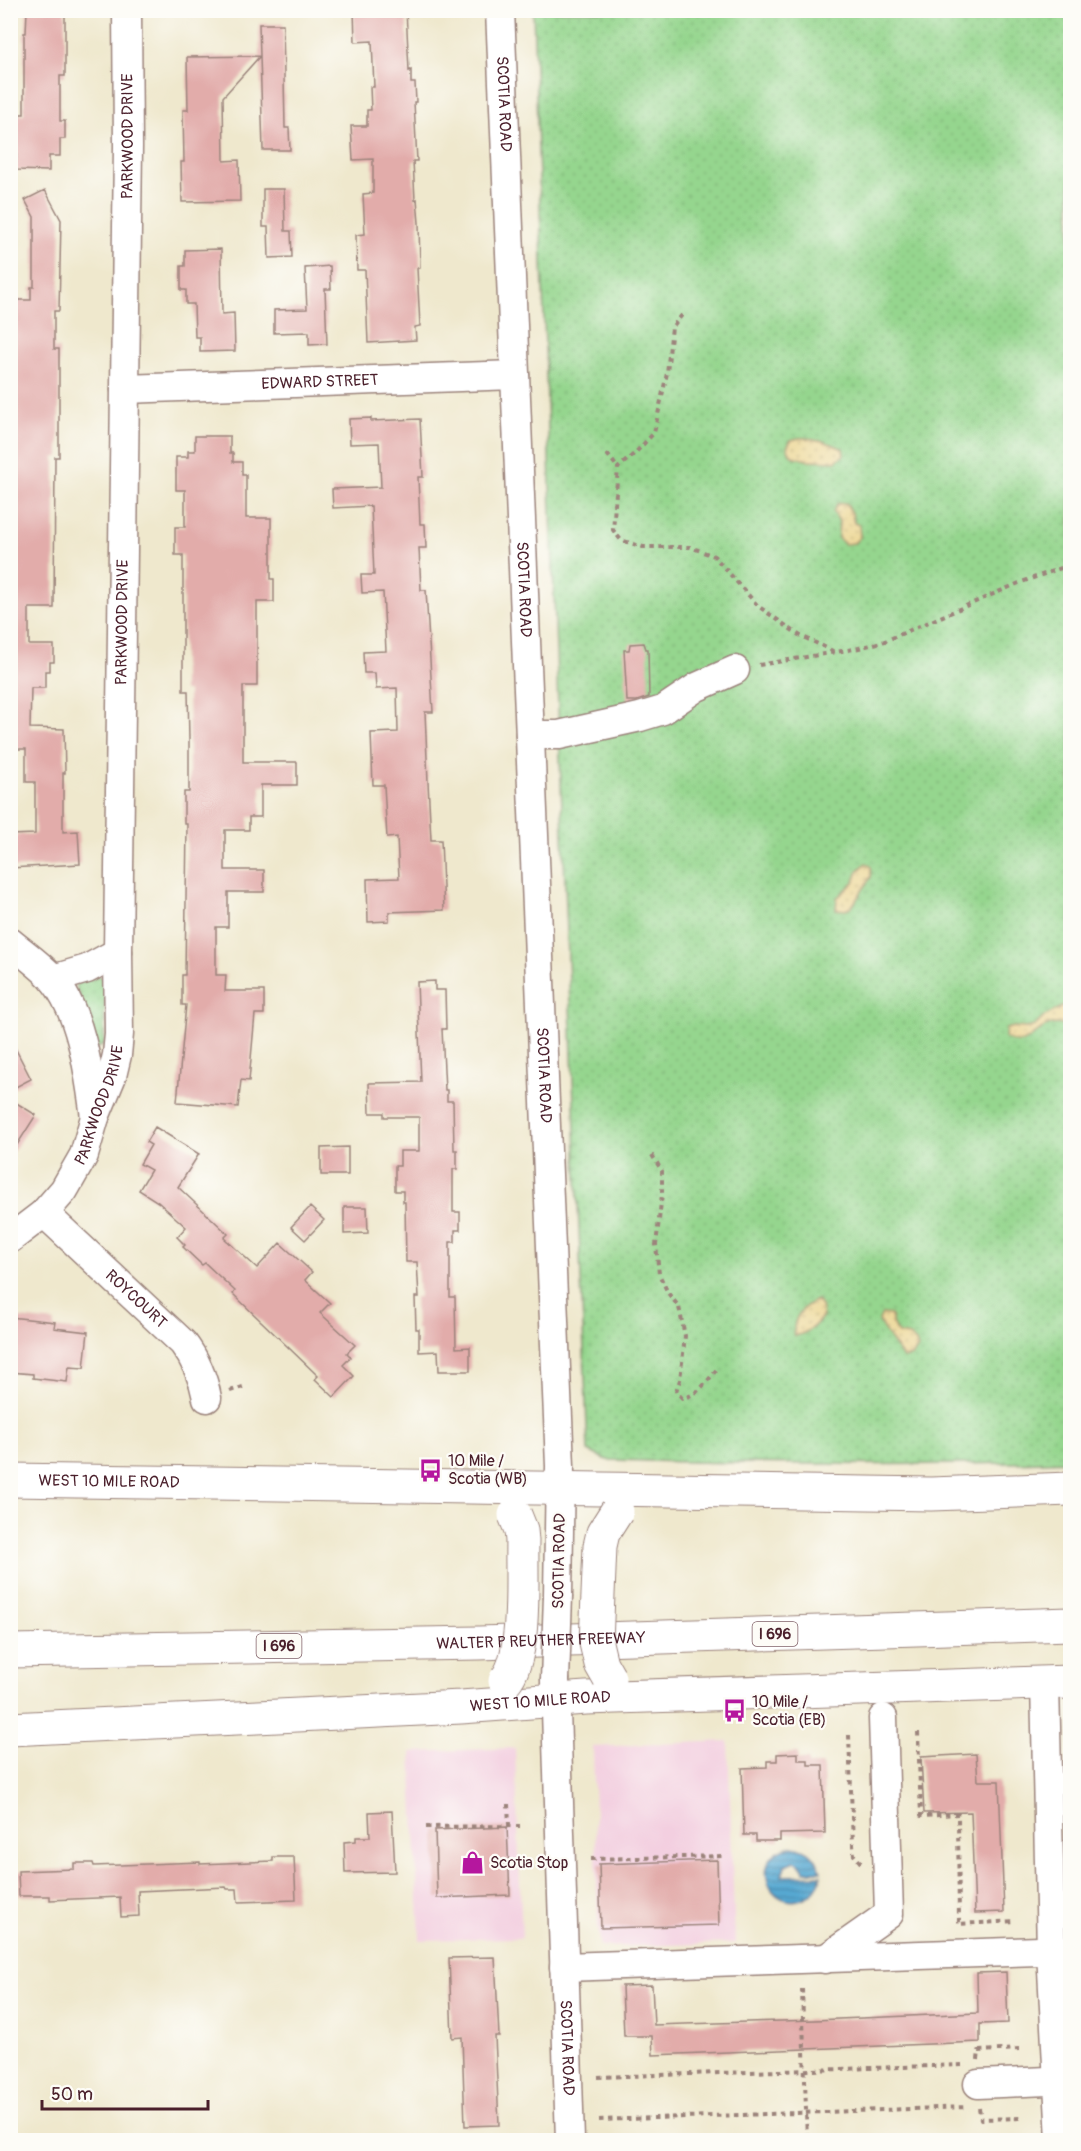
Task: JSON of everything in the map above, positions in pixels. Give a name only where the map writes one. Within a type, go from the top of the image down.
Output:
[{"type":"main road","name":"WEST 10 MILE ROAD","points":[[10,1480],[490,1489],[560,1502],[645,1491],[931,1494],[1071,1490]]},
{"type":"main road","points":[[461,1707],[491,1694],[505,1681],[516,1660],[519,1633],[521,1530],[515,1515],[499,1494],[490,1489]]},
{"type":"main road","points":[[643,1697],[620,1688],[609,1678],[601,1664],[596,1644],[600,1546],[603,1533],[624,1504],[645,1491]]},
{"type":"main road","name":"WALTER P REUTHER FREEWAY","points":[[10,1651],[479,1643],[1071,1624]]},
{"type":"main road","name":"WEST 10 MILE ROAD","points":[[10,1729],[461,1707],[555,1690],[643,1697],[1058,1683]]},
{"type":"street","name":"PARKWOOD DRIVE","points":[[10,1239],[44,1213],[63,1190],[84,1155],[117,1056],[128,146],[127,10]]},
{"type":"street","name":"SCOTIA ROAD","points":[[500,10],[560,1502],[555,1690],[570,2140]]},
{"type":"street","name":"EDWARD STREET","points":[[125,389],[515,375]]},
{"type":"street","points":[[530,735],[559,735],[663,710],[697,687],[735,670]]},
{"type":"street","points":[[10,942],[53,979],[65,999],[77,1026],[87,1061],[95,1117]]},
{"type":"street","points":[[53,979],[87,969],[118,952]]},
{"type":"street","name":"ROYCOURT","points":[[44,1213],[183,1343],[199,1370],[207,1398]]},
{"type":"street","points":[[1058,1683],[1065,2081],[1061,2140]]},
{"type":"street","points":[[825,1959],[889,1914],[884,1718]]},
{"type":"street","points":[[564,1967],[1061,1951]]},
{"type":"street","points":[[974,2071],[1065,2081]]},
{"type":"path","points":[[618,468],[654,433],[667,373],[672,327],[682,315]]},
{"type":"path","points":[[607,454],[618,468],[613,530],[621,540],[644,547],[690,547],[714,556],[758,606],[798,635],[833,651]]},
{"type":"path","points":[[735,670],[859,648],[885,640],[1019,583],[1071,565]]},
{"type":"path","points":[[652,1155],[662,1171],[662,1194],[656,1245],[659,1274],[668,1293],[680,1307],[685,1336],[680,1380],[676,1391],[682,1398],[690,1397],[698,1392],[717,1369]]},
{"type":"path","points":[[918,1732],[921,1816],[958,1814],[959,1924],[1015,1921]]},
{"type":"path","points":[[508,1804],[509,1825]]},
{"type":"path","points":[[426,1827],[520,1826]]},
{"type":"path","points":[[591,1859],[725,1856]]},
{"type":"path","points":[[802,1989],[807,2140]]},
{"type":"path","points":[[598,2077],[805,2070],[974,2071],[979,2051],[1020,2049]]},
{"type":"path","points":[[599,2120],[979,2107],[981,2119],[1023,2118]]},
{"type":"shaded area","points":[[728,1741],[735,1943],[601,1947],[598,1927],[593,1747]]},
{"type":"shaded area","points":[[515,1748],[522,1938],[420,1940],[411,1752]]},
{"type":"green space","points":[[533,11],[1070,11],[1070,1461],[897,1464],[723,1463],[607,1460],[588,1451]]},
{"type":"green space","points":[[101,976],[105,982],[104,1044],[98,1048],[95,1047],[75,984]]},
{"type":"sand","points":[[816,439],[832,444],[843,449],[844,455],[835,461],[807,460],[792,456],[787,447],[791,440]]},
{"type":"sand","points":[[846,503],[852,513],[854,523],[859,525],[860,537],[854,543],[845,544],[838,538],[839,521],[833,512],[837,504]]},
{"type":"sand","points":[[866,863],[871,867],[871,877],[853,905],[846,910],[836,909],[837,898],[854,882],[858,871]]},
{"type":"sand","points":[[1070,1003],[1070,1025],[1047,1026],[1023,1042],[1012,1041],[1005,1037],[1006,1029],[1035,1026],[1045,1016]]},
{"type":"sand","points":[[817,1300],[823,1316],[811,1329],[795,1336],[795,1324],[799,1314]]},
{"type":"sand","points":[[882,1314],[891,1315],[893,1326],[899,1334],[909,1336],[916,1342],[918,1348],[912,1356],[903,1358],[884,1331],[879,1320]]},
{"type":"water","points":[[793,1846],[811,1854],[821,1871],[805,1871],[799,1863],[794,1861],[785,1865],[782,1876],[821,1875],[812,1893],[793,1901],[773,1892],[768,1882],[767,1871],[770,1860],[778,1852]]},
{"type":"building","points":[[27,10],[65,10],[65,76],[60,76],[60,121],[65,121],[65,139],[60,139],[60,156],[49,156],[49,171],[16,170],[18,114],[24,114],[24,33],[26,33]]},
{"type":"building","points":[[354,10],[406,10],[409,71],[411,70],[411,83],[415,83],[416,102],[414,102],[417,161],[413,161],[419,223],[420,268],[417,268],[420,326],[415,327],[416,340],[368,343],[365,270],[357,270],[356,235],[365,234],[363,194],[373,193],[373,159],[353,160],[351,126],[367,126],[367,110],[371,110],[370,87],[374,87],[372,41],[355,42]]},
{"type":"building","points":[[259,24],[283,24],[285,128],[289,128],[290,150],[263,150]]},
{"type":"building","points":[[260,56],[223,97],[224,161],[239,160],[240,201],[182,202],[183,110],[188,110],[187,57]]},
{"type":"building","points":[[263,189],[284,189],[285,231],[291,231],[292,257],[269,258],[268,227],[263,227]]},
{"type":"building","points":[[45,190],[61,220],[59,311],[54,311],[54,349],[59,349],[59,457],[55,457],[54,608],[29,608],[29,645],[54,645],[54,662],[50,662],[50,671],[45,671],[45,688],[31,688],[30,728],[64,729],[63,832],[78,831],[80,864],[10,868],[10,835],[35,834],[35,782],[26,782],[26,749],[12,749],[10,388],[15,388],[15,353],[12,353],[10,300],[31,300],[31,287],[34,287],[34,217],[25,200]]},
{"type":"building","points":[[221,249],[222,314],[234,313],[235,351],[200,352],[200,337],[195,337],[194,304],[186,304],[186,290],[181,290],[181,266],[185,266],[185,250]]},
{"type":"building","points":[[330,266],[331,289],[325,289],[327,344],[309,345],[309,332],[274,333],[274,310],[307,309],[305,268]]},
{"type":"building","points":[[371,418],[371,421],[420,419],[423,477],[418,477],[420,524],[425,524],[426,548],[419,548],[421,590],[426,590],[433,712],[425,712],[428,782],[431,840],[441,840],[444,910],[389,912],[389,921],[368,922],[367,879],[399,878],[397,837],[387,838],[384,785],[373,785],[371,733],[398,732],[397,688],[376,689],[375,673],[364,673],[363,652],[386,651],[383,592],[362,593],[361,575],[374,575],[371,506],[333,508],[332,489],[381,487],[379,443],[350,444],[349,419]]},
{"type":"building","points":[[195,436],[230,436],[230,453],[233,453],[233,462],[242,462],[242,475],[246,475],[246,518],[271,518],[271,579],[274,579],[274,602],[257,602],[257,686],[243,686],[243,762],[297,762],[297,785],[261,785],[261,817],[249,817],[249,830],[225,830],[225,870],[264,870],[264,892],[228,892],[228,927],[216,927],[216,975],[226,975],[225,991],[264,991],[264,1014],[255,1014],[249,1081],[241,1080],[238,1107],[177,1102],[186,1005],[182,1005],[182,975],[185,975],[187,824],[184,824],[184,792],[189,792],[189,740],[188,691],[183,691],[183,555],[175,555],[175,527],[185,527],[185,490],[176,490],[176,457],[188,457],[188,451],[195,451]]},
{"type":"building","points":[[644,643],[648,649],[649,697],[627,701],[624,650],[629,650],[630,644]]},
{"type":"building","points":[[435,981],[435,990],[445,990],[446,1029],[442,1029],[445,1090],[447,1090],[447,1101],[453,1101],[454,1150],[457,1150],[457,1169],[453,1169],[453,1212],[460,1212],[460,1230],[455,1230],[455,1242],[450,1242],[450,1297],[455,1297],[456,1348],[470,1347],[470,1371],[439,1371],[438,1351],[419,1352],[415,1297],[419,1297],[417,1262],[406,1262],[405,1202],[403,1202],[403,1191],[395,1191],[395,1166],[400,1166],[400,1151],[419,1151],[419,1117],[384,1117],[384,1113],[370,1113],[369,1083],[421,1082],[417,982]]},
{"type":"building","points":[[10,1038],[31,1079],[10,1090]]},
{"type":"building","points":[[10,1099],[36,1115],[10,1156]]},
{"type":"building","points":[[155,1127],[199,1154],[178,1187],[228,1234],[224,1238],[257,1268],[280,1243],[312,1272],[305,1280],[330,1303],[320,1313],[355,1345],[347,1353],[351,1357],[343,1365],[354,1376],[334,1397],[315,1379],[318,1376],[233,1294],[235,1291],[205,1263],[202,1265],[183,1247],[185,1245],[177,1237],[186,1227],[158,1202],[139,1190],[151,1170],[140,1164],[151,1145],[146,1142]]},
{"type":"building","points":[[348,1147],[348,1175],[321,1175],[321,1148]]},
{"type":"building","points":[[310,1207],[324,1220],[305,1240],[291,1227]]},
{"type":"building","points":[[344,1207],[367,1207],[368,1233],[344,1234]]},
{"type":"building","points":[[10,1317],[55,1322],[54,1328],[88,1332],[84,1368],[69,1367],[67,1382],[33,1378],[33,1374],[10,1372]]},
{"type":"building","points":[[798,1753],[798,1760],[808,1760],[808,1765],[823,1765],[825,1833],[780,1834],[780,1841],[756,1841],[756,1835],[744,1835],[742,1768],[767,1767],[767,1761],[777,1761],[777,1754]]},
{"type":"building","points":[[976,1754],[978,1781],[999,1781],[1004,1912],[975,1913],[971,1812],[924,1813],[921,1757]]},
{"type":"building","points":[[392,1811],[395,1872],[345,1873],[344,1842],[356,1841],[356,1837],[370,1837],[369,1812]]},
{"type":"building","name":"Scotia Stop","points":[[507,1827],[510,1895],[437,1898],[435,1830]]},
{"type":"building","points":[[273,1857],[294,1857],[296,1900],[238,1902],[237,1889],[226,1887],[138,1891],[139,1916],[121,1917],[120,1897],[50,1900],[50,1896],[19,1896],[18,1871],[74,1869],[74,1863],[93,1863],[94,1866],[200,1862],[200,1864],[273,1861]]},
{"type":"building","points":[[717,1860],[719,1925],[601,1928],[599,1864]]},
{"type":"building","points":[[495,1957],[499,2036],[495,2036],[499,2125],[465,2126],[462,2037],[452,2038],[449,1958]]},
{"type":"building","points":[[1006,1972],[1008,2023],[980,2024],[980,2042],[653,2055],[652,2036],[624,2036],[622,1986],[652,1985],[654,2025],[815,2020],[978,2013],[977,1973]]},
{"type":"place","name":"10 Mile / Scotia (WB)","points":[[430,1470]]},
{"type":"place","name":"10 Mile / Scotia (EB)","points":[[734,1711]]},
{"type":"place","name":"Scotia Stop","points":[[472,1863]]}]
